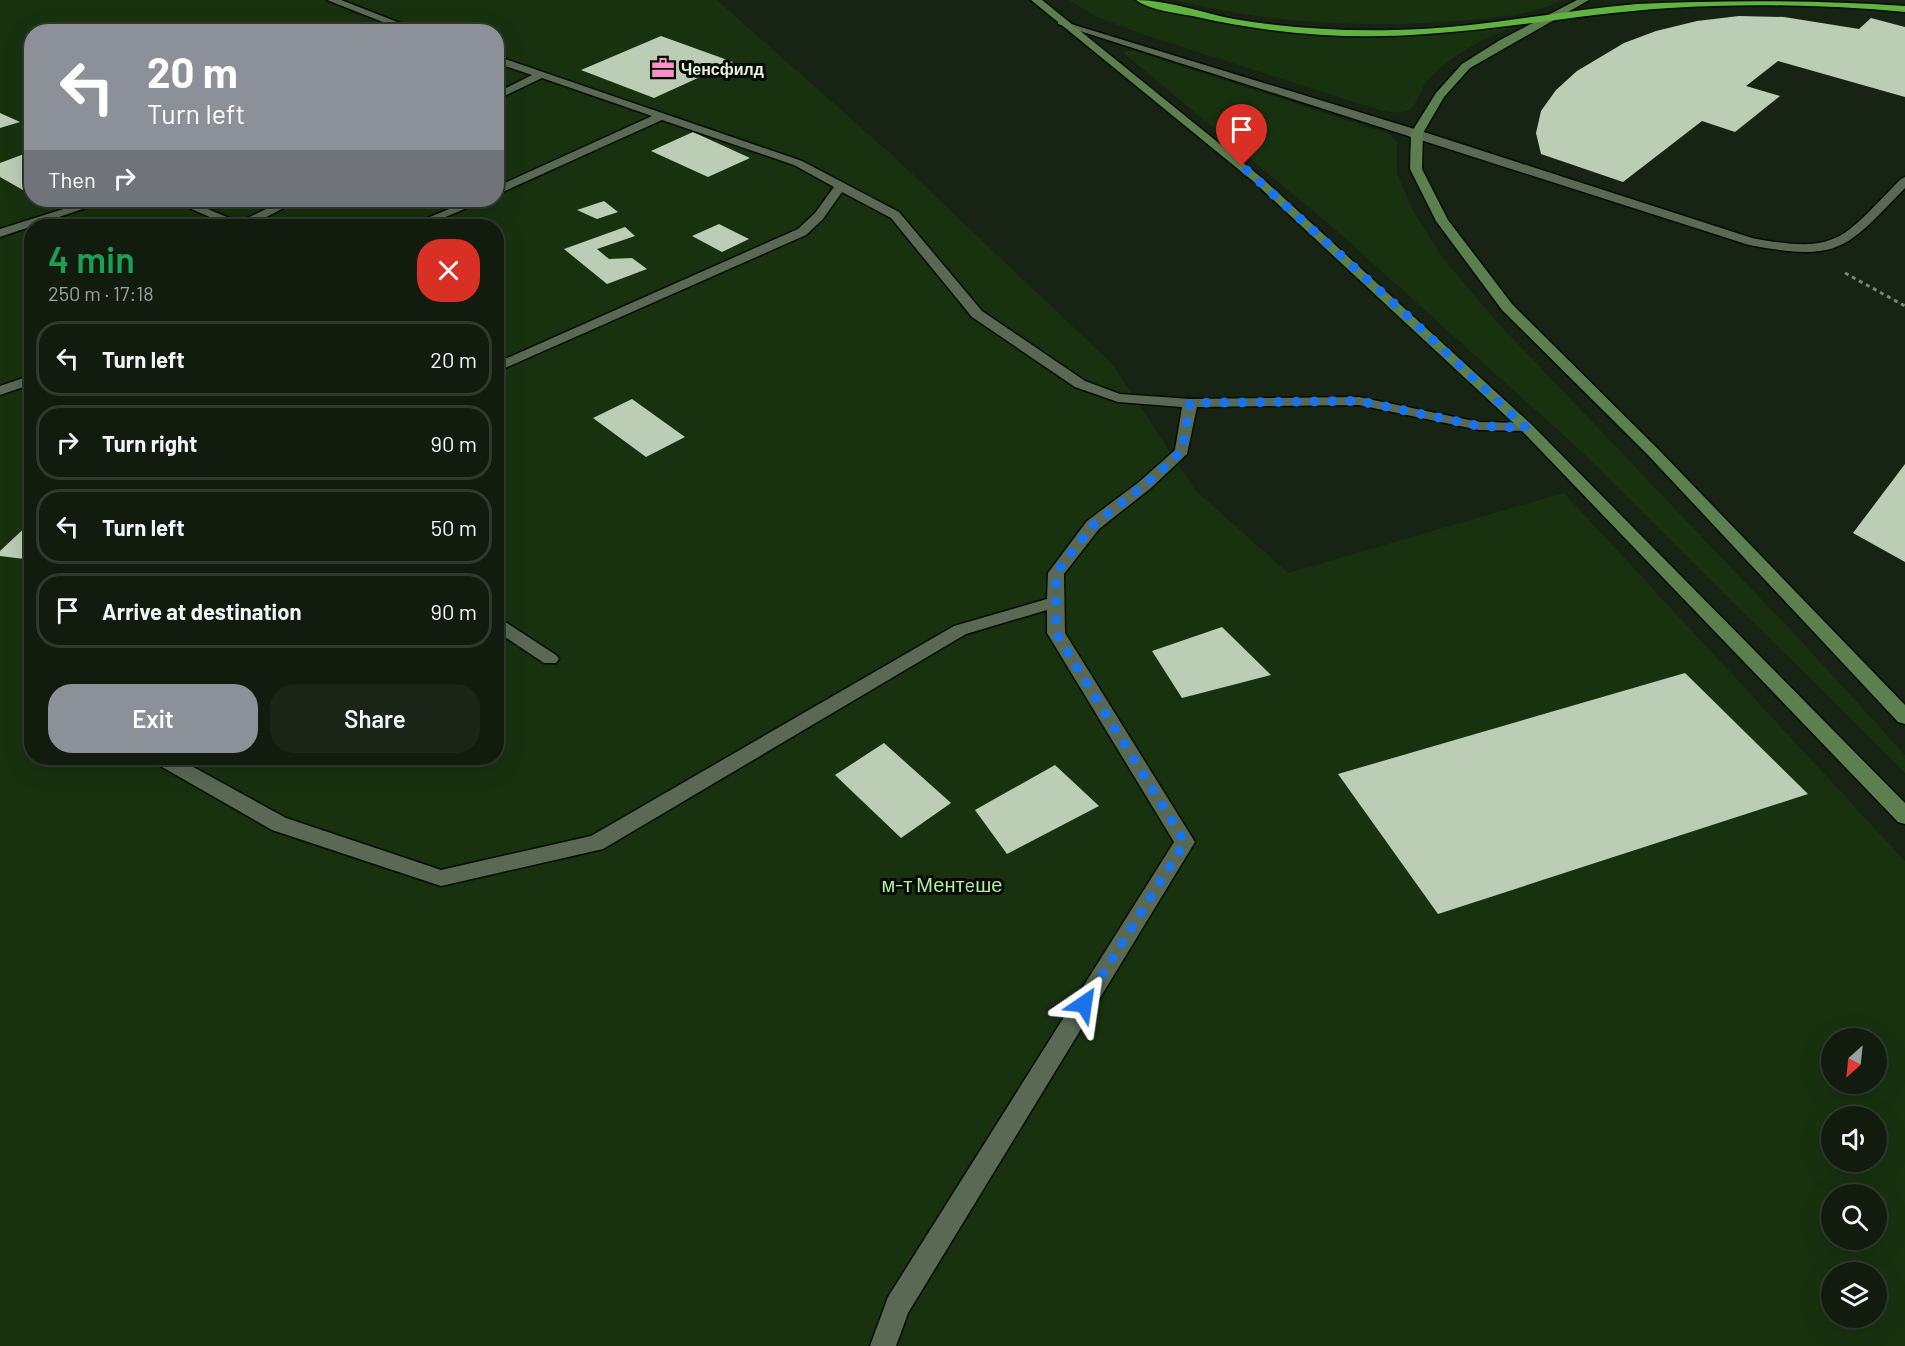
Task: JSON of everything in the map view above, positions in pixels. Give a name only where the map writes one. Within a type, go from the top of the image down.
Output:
[{"type":"highway","points":[[1141,0],[1215,18],[1327,32],[1407,33],[1717,2],[1830,3],[1905,9]]},
{"type":"main road","points":[[1036,0],[1061,22],[1146,86],[1258,180],[1526,428],[1905,816]]},
{"type":"main road","points":[[1584,0],[1548,18],[1466,66],[1440,95],[1417,133],[1416,169],[1442,221],[1507,307],[1652,452],[1905,717]]},
{"type":"street","points":[[332,0],[396,24]]},
{"type":"street","points":[[1061,22],[1417,133],[1749,241],[1799,248],[1844,241],[1905,181]]},
{"type":"street","points":[[504,62],[798,164],[895,215],[977,314],[1080,384],[1118,398],[1190,403],[1359,401],[1479,426],[1526,428]]},
{"type":"street","points":[[504,93],[540,75]]},
{"type":"street","points":[[504,188],[660,117]]},
{"type":"street","points":[[504,364],[802,232],[819,216],[841,186]]},
{"type":"street","points":[[44,219],[81,207]]},
{"type":"street","points":[[194,207],[222,219]]},
{"type":"street","points":[[255,219],[279,207]]},
{"type":"street","points":[[432,219],[462,207]]},
{"type":"street","points":[[0,233],[24,225]]},
{"type":"street","points":[[0,391],[24,382]]},
{"type":"street","points":[[883,1346],[897,1306],[1185,842],[1056,633],[1056,573],[1093,525],[1145,485],[1182,451],[1190,403]]},
{"type":"street","points":[[174,765],[279,824],[441,878],[596,843],[960,630],[1056,602]]},
{"type":"street","points":[[504,627],[550,659]]},
{"type":"path","points":[[1799,248],[1905,306]]},
{"type":"green space","name":"м-т Ментeше","points":[[0,0],[717,0],[893,156],[1113,365],[1195,490],[1288,573],[1564,493],[1905,861],[1905,1346],[0,1346]]},
{"type":"green space","points":[[1069,0],[1131,0],[1256,28],[1315,35],[1426,36],[1512,27],[1455,56],[1426,82],[1417,101],[1409,110],[1396,113],[1382,111],[1145,35],[1097,17]]},
{"type":"green space","points":[[1176,0],[1562,0],[1538,10],[1498,17],[1423,23],[1352,24],[1282,19]]},
{"type":"green space","points":[[1126,51],[1134,51],[1389,134],[1397,142],[1397,173],[1412,209],[1442,257],[1496,321],[1802,642],[1905,755],[1905,773],[1581,451],[1336,230],[1125,54]]},
{"type":"building","points":[[1739,16],[1784,17],[1859,29],[1871,18],[1905,27],[1905,97],[1778,61],[1746,86],[1780,96],[1735,132],[1702,121],[1623,182],[1541,154],[1536,133],[1541,111],[1556,90],[1577,71],[1624,43],[1656,31],[1697,21]]},
{"type":"building","points":[[661,36],[733,62],[654,98],[581,70]]},
{"type":"building","points":[[0,113],[20,122],[0,128]]},
{"type":"building","points":[[693,132],[750,158],[708,177],[651,151]]},
{"type":"building","points":[[24,154],[24,191],[0,177],[0,163]]},
{"type":"building","points":[[604,201],[618,212],[597,219],[577,210]]},
{"type":"building","points":[[719,224],[749,239],[722,252],[692,236]]},
{"type":"building","points":[[625,227],[635,236],[597,249],[609,259],[632,258],[647,269],[607,284],[564,249]]},
{"type":"building","points":[[632,399],[685,437],[646,457],[593,418]]},
{"type":"building","points":[[1905,464],[1905,562],[1853,533]]},
{"type":"building","points":[[24,528],[24,559],[0,556],[0,551]]},
{"type":"building","points":[[1222,627],[1271,675],[1182,698],[1152,651]]},
{"type":"building","points":[[1685,673],[1808,794],[1438,914],[1338,774]]},
{"type":"building","points":[[884,743],[951,803],[901,838],[835,775]]},
{"type":"building","points":[[1055,765],[1099,806],[1007,854],[975,810]]},
{"type":"place","name":"Ченсфилд","points":[[663,68]]},
{"type":"route","points":[[1084,1004],[1185,842],[1056,633],[1056,573],[1093,525],[1145,485],[1182,451],[1189,420],[1190,403],[1359,401],[1479,426],[1526,428],[1401,310],[1242,166]]}]
